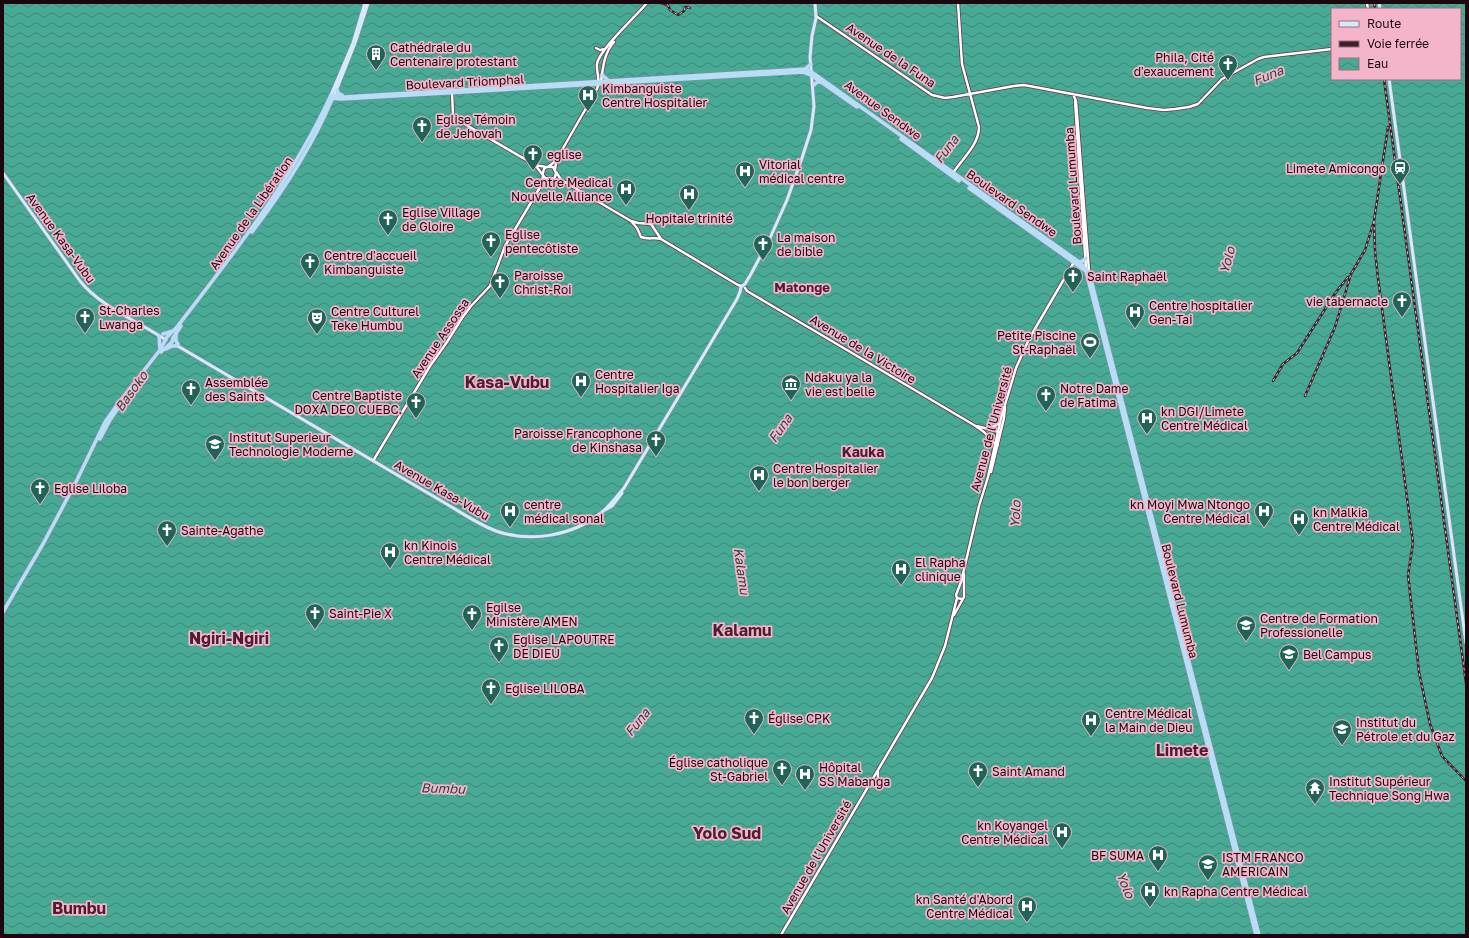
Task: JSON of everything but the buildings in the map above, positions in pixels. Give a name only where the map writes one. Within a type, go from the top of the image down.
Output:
[{"type":"highway","points":[[806,69],[811,62]]},
{"type":"highway","name":"Boulevard Triomphal","points":[[600,82],[612,80],[806,69]]},
{"type":"highway","name":"Avenue Sendwe","points":[[806,69],[822,82],[877,120]]},
{"type":"highway","name":"Boulevard Triomphal","points":[[332,98],[600,82],[803,72],[812,74]]},
{"type":"highway","name":"Avenue Sendwe","points":[[812,74],[944,169]]},
{"type":"highway","points":[[602,75],[605,78],[612,80]]},
{"type":"highway","points":[[814,87],[817,82],[822,82]]},
{"type":"highway","points":[[332,98],[336,100],[343,98],[337,90]]},
{"type":"highway","name":"Avenue de la Libération","points":[[3,612],[46,538],[76,482],[105,422],[115,406],[161,351],[269,204],[300,156],[332,98]]},
{"type":"highway","name":"Boulevard Sendwe","points":[[944,169],[1080,264]]},
{"type":"highway","points":[[1086,258],[1080,264],[1087,270]]},
{"type":"highway","name":"Boulevard Lumumba","points":[[1087,270],[1259,935]]},
{"type":"highway","points":[[175,331],[176,340],[179,346],[172,346],[161,351],[161,335],[175,331]]},
{"type":"highway","name":"Boulevard Lumumba","points":[[1119,396],[1256,935]]},
{"type":"main road","name":"Avenue de la Libération","points":[[332,98],[337,90],[355,43],[367,3]]},
{"type":"main road","name":"Avenue de la Libération","points":[[332,98],[367,3]]},
{"type":"main road","points":[[600,82],[597,68],[598,62],[606,49],[648,3]]},
{"type":"main road","points":[[811,62],[812,36],[816,16],[815,3]]},
{"type":"main road","points":[[952,174],[976,142],[979,133],[978,120],[962,64],[958,3]]},
{"type":"main road","name":"Avenue de la Funa","points":[[816,16],[930,94],[949,98],[1019,85],[1027,85],[1158,110],[1190,107],[1201,102],[1215,84],[1222,79],[1258,59],[1270,56],[1331,49]]},
{"type":"main road","points":[[542,184],[543,170],[553,163],[558,157],[600,82],[606,54],[612,43]]},
{"type":"main road","points":[[596,48],[600,50],[606,49]]},
{"type":"main road","name":"Avenue Kasa-Vubu","points":[[3,173],[84,285],[98,299],[152,331],[170,339],[179,346],[481,524],[497,531],[510,534],[530,536],[560,534],[582,524],[602,512],[624,488],[758,263],[781,213],[811,130],[814,114],[814,87],[811,62]]},
{"type":"main road","points":[[597,68],[603,68]]},
{"type":"main road","points":[[1389,80],[1466,643]]},
{"type":"main road","points":[[452,91],[453,115],[460,121],[536,166],[545,178],[563,181]]},
{"type":"main road","points":[[1072,94],[1076,100],[1079,95]]},
{"type":"main road","name":"Boulevard Lumumba","points":[[1076,100],[1087,270]]},
{"type":"main road","name":"Boulevard Lumumba","points":[[1078,131],[1087,270]]},
{"type":"main road","points":[[542,184],[555,177],[558,157]]},
{"type":"main road","points":[[536,166],[553,168],[563,181],[631,221],[651,224],[661,239]]},
{"type":"main road","name":"Avenue Assossa","points":[[374,461],[412,395],[462,318],[472,304],[490,286],[505,246],[542,184]]},
{"type":"main road","points":[[631,221],[644,238],[651,237],[661,239]]},
{"type":"main road","points":[[638,231],[643,223]]},
{"type":"main road","points":[[651,237],[655,230]]},
{"type":"main road","name":"Avenue de la Victoire","points":[[661,239],[973,425]]},
{"type":"main road","name":"Avenue de l’Université","points":[[958,592],[979,506],[988,477],[993,453],[997,444],[998,431],[1016,368],[1024,349],[1074,261]]},
{"type":"main road","points":[[988,477],[1001,434],[1005,404]]},
{"type":"main road","points":[[985,428],[997,425],[1001,421]]},
{"type":"main road","points":[[973,425],[998,431],[1001,434]]},
{"type":"main road","points":[[973,425],[984,432],[997,444]]},
{"type":"main road","points":[[991,440],[993,453]]},
{"type":"main road","points":[[614,508],[624,488]]},
{"type":"main road","points":[[602,512],[608,511],[619,498]]},
{"type":"main road","name":"Avenue de l’Université","points":[[964,569],[964,593]]},
{"type":"main road","points":[[960,591],[964,593],[964,597],[962,599],[957,598],[956,595],[958,592],[960,591]]},
{"type":"main road","name":"Avenue de l’Université","points":[[781,935],[918,703],[938,665],[945,646],[957,598]]},
{"type":"main road","name":"Avenue de l’Université","points":[[953,617],[962,599]]},
{"type":"main road","points":[[870,783],[878,781],[878,770]]},
{"type":"water","points":[[3,3],[1466,3],[1466,935],[3,935]]},
{"type":"railway","points":[[661,3],[668,5],[670,10],[678,15],[684,11],[685,7],[690,8]]},
{"type":"railway","points":[[1374,3],[1375,8]]},
{"type":"railway","points":[[1384,80],[1466,683]]},
{"type":"railway","points":[[1305,396],[1335,327],[1351,274],[1365,250],[1374,221],[1388,127]]},
{"type":"railway","points":[[1374,221],[1378,278],[1413,543],[1408,575],[1419,672],[1430,724],[1442,756],[1466,781]]},
{"type":"railway","points":[[1273,381],[1283,364],[1297,353],[1336,292],[1348,277]]},
{"type":"place","name":"Cathédrale du Centenaire protestant","points":[[376,71]]},
{"type":"place","name":"Phila, Cité d'exaucement","points":[[1228,81]]},
{"type":"place","name":"Kimbanguiste Centre Hospitalier","points":[[588,112]]},
{"type":"place","name":"Eglise Témoin de Jehovah","points":[[422,143]]},
{"type":"place","name":"eglise","points":[[533,171]]},
{"type":"place","name":"Limete Amicongo","points":[[1400,185]]},
{"type":"place","name":"Vitorial médical centre","points":[[745,188]]},
{"type":"place","name":"Centre Medical Nouvelle Alliance","points":[[626,206]]},
{"type":"place","name":"Hopitale trinité","points":[[689,211]]},
{"type":"place","name":"Eglise Village de Gloire","points":[[388,236]]},
{"type":"place","name":"Eglise pentecôtiste","points":[[491,258]]},
{"type":"place","name":"La maison de bible","points":[[763,261]]},
{"type":"place","name":"Centre d'accueil Kimbanguiste","points":[[310,279]]},
{"type":"place","name":"Saint Raphaël","points":[[1073,293]]},
{"type":"place","name":"Paroisse Christ-Roi","points":[[500,299]]},
{"type":"place","name":"vie tabernacle","points":[[1402,318]]},
{"type":"place","name":"Centre hospitalier Gen-Tai","points":[[1135,329]]},
{"type":"place","name":"St-Charles Lwanga","points":[[85,334]]},
{"type":"place","name":"Centre Culturel Teke Humbu","points":[[317,335]]},
{"type":"place","name":"Petite Piscine St-Raphaël","points":[[1090,359]]},
{"type":"place","name":"Centre Hospitalier Iga","points":[[581,398]]},
{"type":"place","name":"Ndaku ya la vie est belle","points":[[791,401]]},
{"type":"place","name":"Assemblée des Saints","points":[[191,406]]},
{"type":"place","name":"Notre Dame de Fatima","points":[[1046,412]]},
{"type":"place","name":"Centre Baptiste DOXA DEO CUEBC.","points":[[416,419]]},
{"type":"place","name":"kn DGI/Limete Centre Médical","points":[[1147,435]]},
{"type":"place","name":"Paroisse Francophone de Kinshasa","points":[[656,457]]},
{"type":"place","name":"Institut Superieur Technologie Moderne","points":[[215,461]]},
{"type":"place","name":"Centre Hospitalier le bon berger","points":[[759,492]]},
{"type":"place","name":"Eglise Liloba","points":[[40,505]]},
{"type":"place","name":"centre médical sonal","points":[[510,528]]},
{"type":"place","name":"kn Moyi Mwa Ntongo Centre Médical","points":[[1264,528]]},
{"type":"place","name":"kn Malkia Centre Médical","points":[[1299,536]]},
{"type":"place","name":"Sainte-Agathe","points":[[167,547]]},
{"type":"place","name":"kn Kinois Centre Médical","points":[[390,569]]},
{"type":"place","name":"El Rapha clinique","points":[[901,586]]},
{"type":"place","name":"Saint-Pie X","points":[[315,630]]},
{"type":"place","name":"Egilse Ministère AMEN","points":[[472,631]]},
{"type":"place","name":"Centre de Formation Professionelle","points":[[1246,642]]},
{"type":"place","name":"Eglise LAPOUTRE DE DIEU","points":[[499,663]]},
{"type":"place","name":"Bel Campus","points":[[1289,671]]},
{"type":"place","name":"Eglise LILOBA","points":[[491,705]]},
{"type":"place","name":"Église CPK","points":[[754,735]]},
{"type":"place","name":"Centre Médical la Main de Dieu","points":[[1091,737]]},
{"type":"place","name":"Institut du Pétrole et du Gaz","points":[[1342,746]]},
{"type":"place","name":"Église catholique St-Gabriel","points":[[782,786]]},
{"type":"place","name":"Saint Amand","points":[[978,788]]},
{"type":"place","name":"Hôpital SS Mabanga","points":[[805,791]]},
{"type":"place","name":"Institut Supérieur Technique Song Hwa","points":[[1315,805]]},
{"type":"place","name":"kn Koyangel Centre Médical","points":[[1062,849]]},
{"type":"place","name":"BF SUMA","points":[[1158,872]]},
{"type":"place","name":"ISTM FRANCO AMERICAIN","points":[[1208,881]]},
{"type":"place","name":"kn Rapha Centre Médical","points":[[1150,908]]},
{"type":"place","name":"kn Santé d'Abord Centre Médical","points":[[1027,923]]},
{"type":"district","name":"Matonge","points":[[802,287]]},
{"type":"district","name":"Kasa-Vubu","points":[[507,382]]},
{"type":"district","name":"Kauka","points":[[863,451]]},
{"type":"district","name":"Kalamu","points":[[742,630]]},
{"type":"district","name":"Ngiri-Ngiri","points":[[229,638]]},
{"type":"district","name":"Limete","points":[[1182,750]]},
{"type":"district","name":"Yolo Sud","points":[[727,833]]},
{"type":"district","name":"Bumbu","points":[[79,908]]},
{"type":"water label","name":"Funa","points":[[1268,75]]},
{"type":"water label","name":"Funa","points":[[946,149]]},
{"type":"water label","name":"Yolo","points":[[1227,260]]},
{"type":"water label","name":"Basoko","points":[[131,391]]},
{"type":"water label","name":"Funa","points":[[780,428]]},
{"type":"water label","name":"Yolo","points":[[1015,514]]},
{"type":"water label","name":"Funa","points":[[637,722]]},
{"type":"water label","name":"Yolo","points":[[1126,885]]}]
